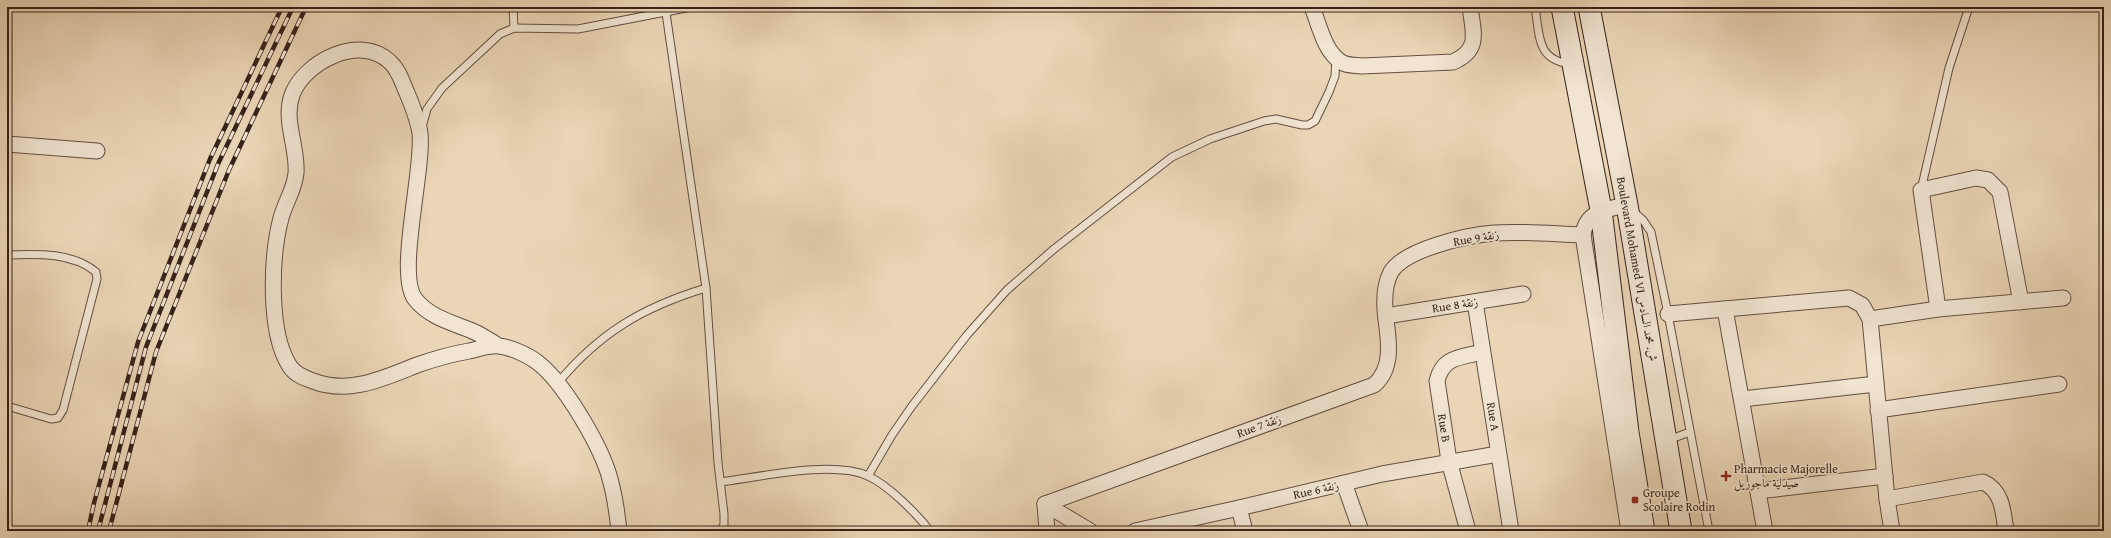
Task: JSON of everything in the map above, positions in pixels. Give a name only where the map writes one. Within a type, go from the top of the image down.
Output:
[{"type":"main road","points":[[1562,7],[1601,210],[1620,433],[1644,531]]},
{"type":"main road","name":"Boulevard Mohamed VI ش. محمد السادس","points":[[1589,7],[1627,205],[1681,531]]},
{"type":"street","points":[[1312,7],[1325,41],[1336,58],[1348,65],[1362,66],[1453,62],[1462,58],[1469,51],[1475,40],[1470,7]]},
{"type":"street","points":[[497,346],[457,353],[420,364],[389,377],[348,387],[321,384],[303,377],[291,369],[283,354],[277,328],[274,296],[276,239],[284,208],[296,175],[290,113],[292,96],[300,82],[317,66],[337,52],[358,49],[375,52],[388,60],[397,70],[411,103],[420,133],[417,182],[408,261],[408,286],[412,295],[430,312],[444,321],[475,332],[497,346],[513,350],[538,362],[557,384],[591,433],[607,471],[617,507],[619,531]]},
{"type":"street","points":[[7,144],[97,151]]},
{"type":"street","points":[[1938,309],[1921,190],[1976,178],[1988,180],[1994,184],[2000,192],[2021,302]]},
{"type":"street","points":[[1627,205],[1601,210],[1588,219],[1583,235],[1620,433],[1629,531]]},
{"type":"street","name":"Rue 9 زنقة","points":[[1387,284],[1391,272],[1398,263],[1413,253],[1441,244],[1492,234],[1523,232],[1583,235]]},
{"type":"street","name":"Rue 7 زنقة","points":[[1045,504],[1374,385],[1381,379],[1387,365],[1390,347],[1386,316],[1387,284]]},
{"type":"street","name":"Rue 8 زنقة","points":[[1386,316],[1523,294]]},
{"type":"street","points":[[1668,314],[1849,298],[1862,305],[1870,319],[1884,476],[1892,531]]},
{"type":"street","points":[[1870,319],[1938,309],[2063,298]]},
{"type":"street","name":"Rue A","points":[[1475,302],[1511,531]]},
{"type":"street","points":[[1725,309],[1765,531]]},
{"type":"street","name":"Rue B","points":[[1468,531],[1449,461],[1437,381],[1440,371],[1446,362],[1482,352]]},
{"type":"street","points":[[1742,399],[1876,384]]},
{"type":"street","points":[[1878,410],[2059,384]]},
{"type":"street","name":"Rue 6 زنقة","points":[[1138,531],[1344,483],[1449,461],[1498,454]]},
{"type":"street","points":[[1758,491],[1884,476]]},
{"type":"street","points":[[1887,499],[1983,482],[1996,491],[2000,500],[2006,531]]},
{"type":"street","points":[[1344,483],[1361,531]]},
{"type":"street","points":[[1045,504],[1047,531]]},
{"type":"street","points":[[1045,504],[1090,531]]},
{"type":"street","points":[[1239,508],[1245,531]]},
{"type":"lane","points":[[513,7],[514,28]]},
{"type":"lane","points":[[420,133],[427,109],[442,88],[500,34],[514,28],[578,30],[691,7]]},
{"type":"lane","points":[[1535,7],[1542,48],[1546,54],[1557,63],[1573,65]]},
{"type":"lane","points":[[1921,190],[1949,68],[1969,7]]},
{"type":"lane","points":[[666,13],[706,288],[724,514],[724,525],[720,531]]},
{"type":"lane","points":[[868,476],[892,435],[912,406],[967,334],[1007,290],[1054,249],[1172,157],[1210,139],[1264,121],[1276,119],[1308,125],[1315,120],[1331,87],[1335,76],[1336,58]]},
{"type":"lane","points":[[1627,205],[1643,220],[1651,232],[1709,531]]},
{"type":"lane","points":[[7,255],[41,254],[56,256],[90,267],[96,272],[97,279],[63,410],[58,418],[51,419],[7,406]]},
{"type":"lane","points":[[557,384],[576,361],[599,340],[631,319],[662,303],[706,288]]},
{"type":"lane","points":[[1666,440],[1690,432]]},
{"type":"lane","points":[[721,482],[807,470],[834,470],[868,476],[906,505],[930,531]]},
{"type":"railway","points":[[88,531],[94,503],[138,342],[210,159],[282,7]]},
{"type":"railway","points":[[98,531],[146,347],[218,164],[293,7]]},
{"type":"railway","points":[[109,531],[156,352],[229,170],[306,7]]},
{"type":"place","name":"Pharmacie Majorelle صيدلية ماجوريل","points":[[1726,476]]},
{"type":"place","name":"Groupe Scolaire Rodin","points":[[1635,500]]}]
